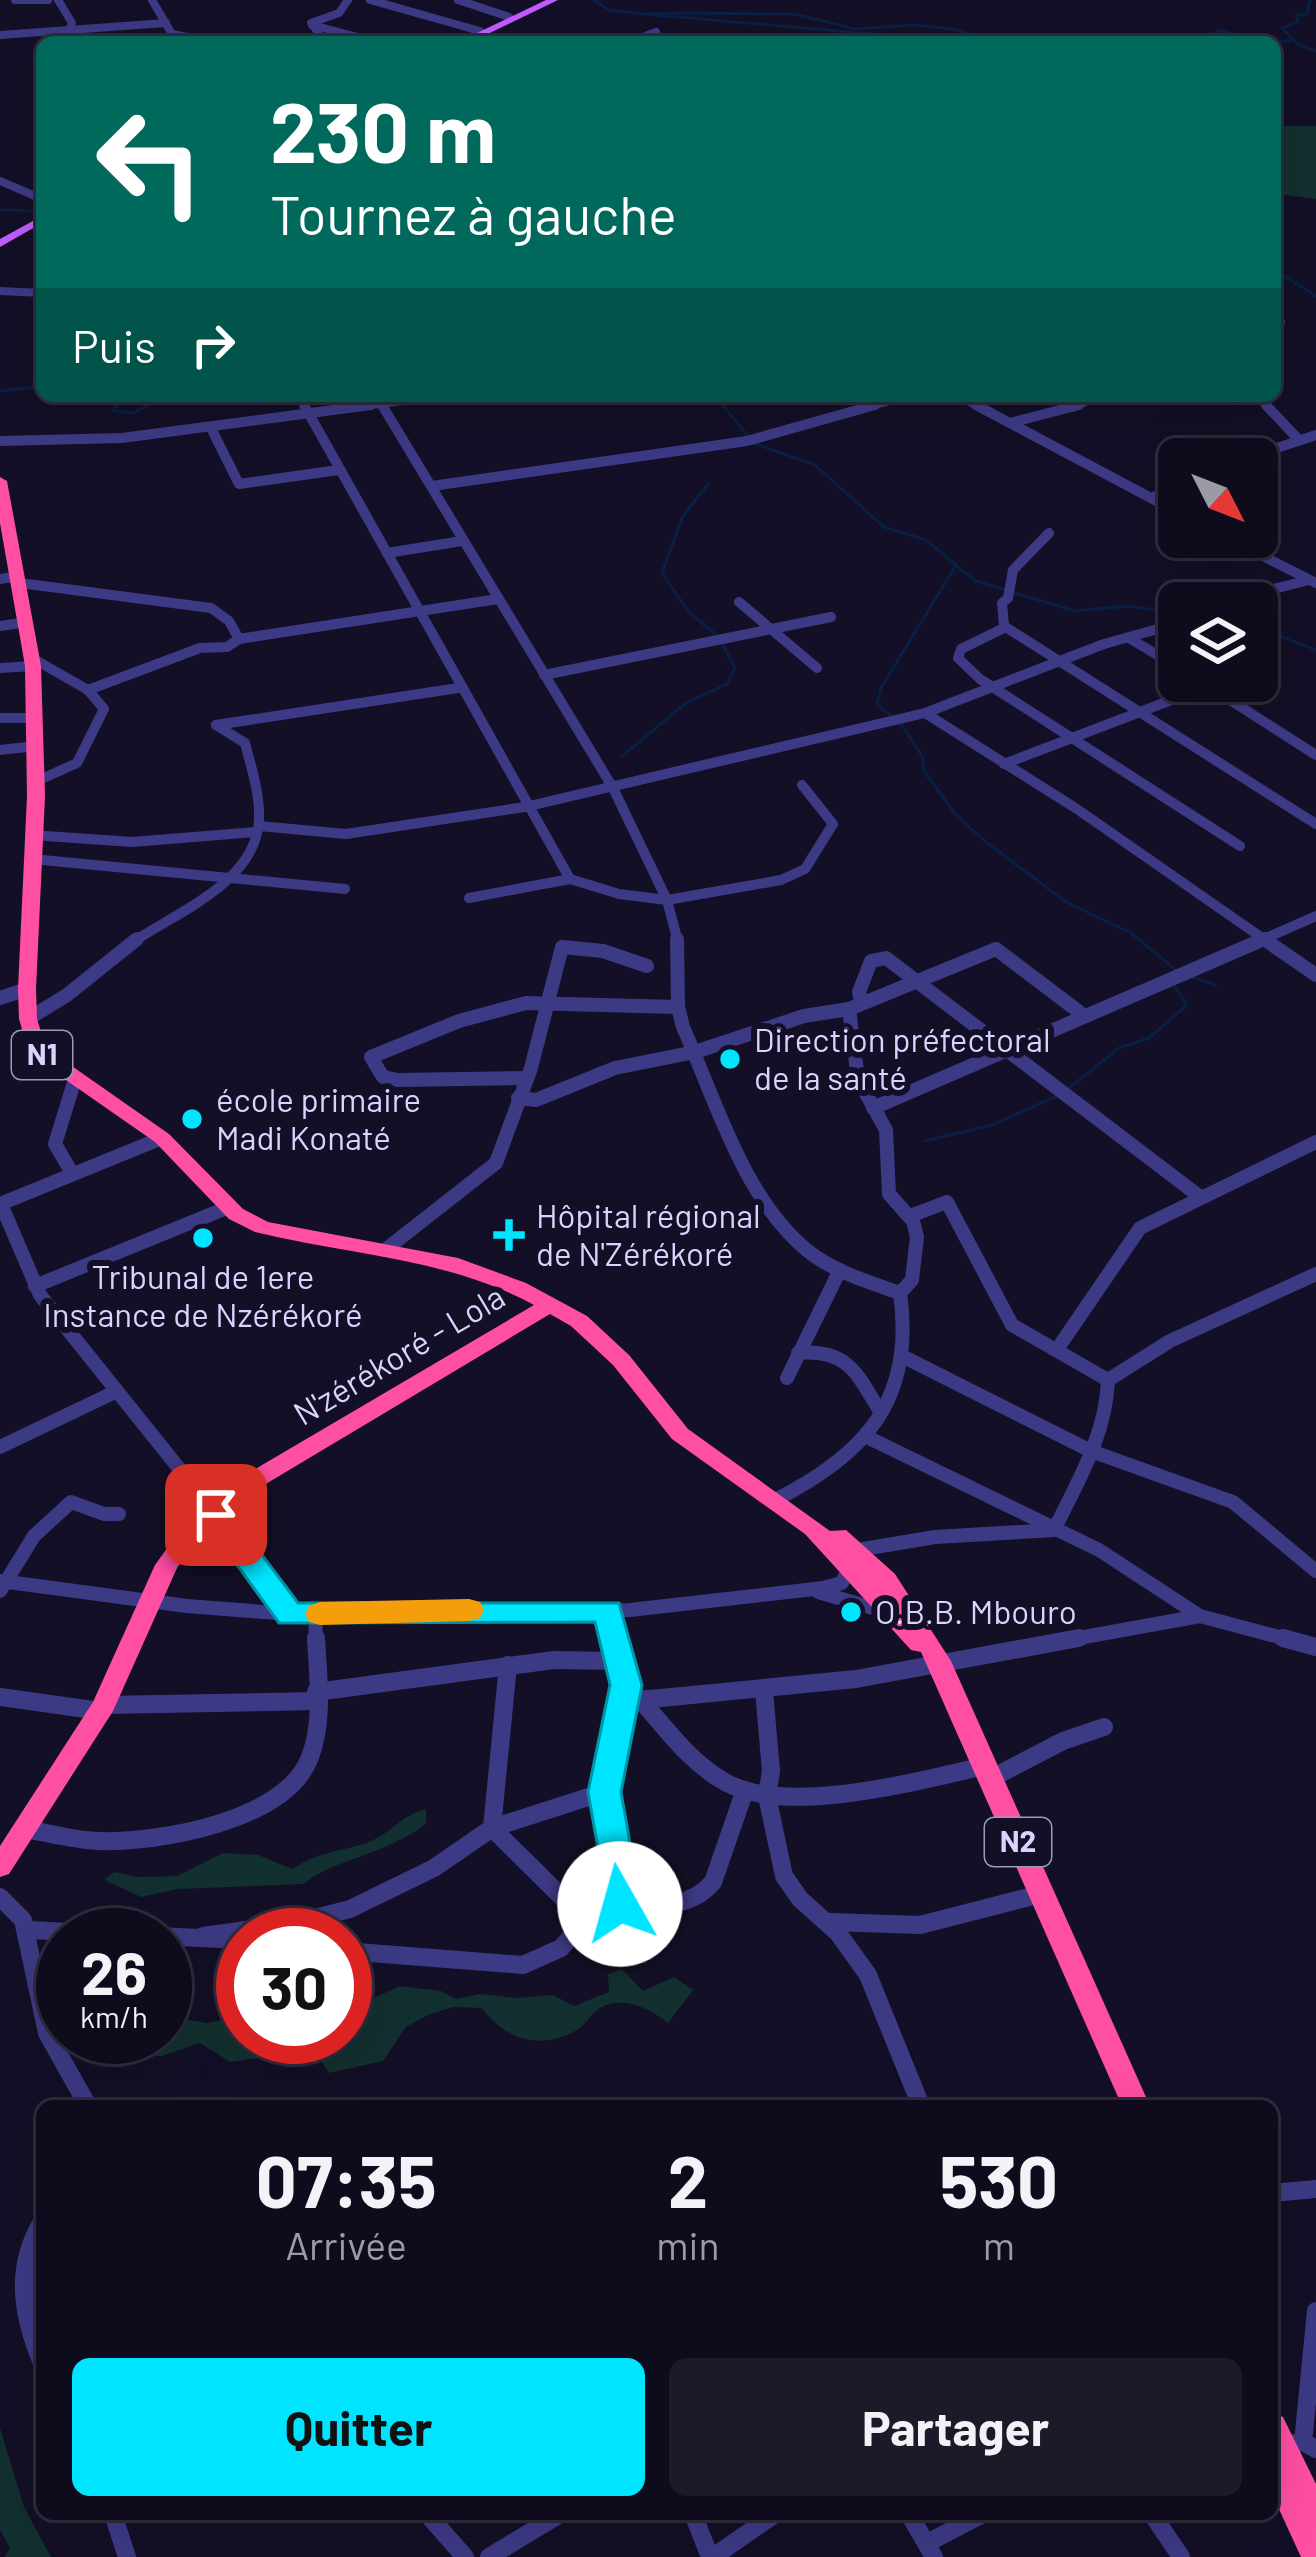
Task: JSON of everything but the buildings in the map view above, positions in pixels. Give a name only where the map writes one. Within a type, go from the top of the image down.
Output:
[{"type":"highway","name":"N1","points":[[0,481],[13,579],[27,622],[32,662],[35,782],[27,989],[28,1018],[37,1051],[162,1138],[229,1207],[262,1226],[452,1263],[550,1305]]},
{"type":"highway","name":"N2","points":[[550,1305],[579,1322],[621,1360],[680,1434],[852,1556],[934,1663],[1121,2100]]},
{"type":"highway","name":"N'zérékoré - Lola","points":[[10,1845],[102,1708],[184,1537],[209,1507],[550,1305]]},
{"type":"highway","name":"N2","points":[[878,1586],[893,1616],[934,1663]]},
{"type":"highway","name":"N2","points":[[1036,1895],[1133,2100]]},
{"type":"highway","points":[[1293,2445],[1316,2517]]},
{"type":"highway","points":[[1293,2445],[1316,2556]]},
{"type":"main road","points":[[473,36],[553,0]]},
{"type":"main road","points":[[0,244],[36,223]]},
{"type":"street","points":[[15,0],[48,0]]},
{"type":"street","points":[[58,0],[72,22],[69,30]]},
{"type":"street","points":[[152,0],[171,36]]},
{"type":"street","points":[[311,24],[339,13],[347,0]]},
{"type":"street","points":[[370,0],[480,31]]},
{"type":"street","points":[[458,0],[509,17]]},
{"type":"street","points":[[0,35],[166,23]]},
{"type":"street","points":[[311,24],[318,36]]},
{"type":"street","points":[[311,24],[355,36]]},
{"type":"street","points":[[645,36],[656,32]]},
{"type":"street","points":[[0,181],[36,196]]},
{"type":"street","points":[[0,291],[36,293]]},
{"type":"street","points":[[302,402],[525,808],[570,879]]},
{"type":"street","points":[[0,441],[122,439],[402,402]]},
{"type":"street","points":[[432,486],[750,441],[887,402]]},
{"type":"street","points":[[970,402],[1158,499]]},
{"type":"street","points":[[1010,423],[1085,402]]},
{"type":"street","points":[[1263,402],[1299,440]]},
{"type":"street","points":[[382,405],[613,788],[667,900],[680,948],[678,1007],[695,1052],[711,1093],[778,1218],[808,1251],[840,1270],[900,1293]]},
{"type":"street","points":[[211,428],[239,484],[339,470]]},
{"type":"street","points":[[1278,447],[1316,435]]},
{"type":"street","points":[[1154,496],[1158,494]]},
{"type":"street","points":[[1049,533],[1013,567],[1005,589],[1008,598],[1002,603],[1006,627],[1316,824]]},
{"type":"street","points":[[387,553],[463,542]]},
{"type":"street","points":[[1267,558],[1312,581]]},
{"type":"street","points":[[13,579],[211,608],[229,621],[239,639]]},
{"type":"street","points":[[1278,588],[1312,581]]},
{"type":"street","points":[[88,690],[239,639],[498,599]]},
{"type":"street","points":[[740,602],[818,668]]},
{"type":"street","points":[[544,675],[831,617]]},
{"type":"street","points":[[0,626],[27,622]]},
{"type":"street","points":[[1006,627],[962,649],[958,658],[995,688],[1240,846]]},
{"type":"street","points":[[32,836],[132,842],[258,829],[346,834],[525,808],[925,712],[1158,629]]},
{"type":"street","points":[[1129,638],[1158,655]]},
{"type":"street","points":[[0,668],[32,662],[88,690],[104,709],[77,763],[35,782]]},
{"type":"street","points":[[28,1018],[74,991],[142,934],[219,887],[248,852],[258,829],[245,742],[216,725],[458,688]]},
{"type":"street","points":[[1004,764],[1161,702]]},
{"type":"street","points":[[1234,702],[1316,755]]},
{"type":"street","points":[[925,712],[1077,809],[1316,975]]},
{"type":"street","points":[[0,718],[35,718]]},
{"type":"street","points":[[0,750],[35,746]]},
{"type":"street","points":[[469,898],[570,879],[619,894],[667,900],[781,880],[805,869],[829,838],[833,824],[802,785]]},
{"type":"street","points":[[32,859],[345,889]]},
{"type":"street","points":[[873,1108],[1316,916]]},
{"type":"street","points":[[385,1250],[496,1163],[526,1078],[562,947],[603,951],[647,966]]},
{"type":"street","points":[[518,1098],[536,1100],[615,1068],[695,1052],[790,1020],[855,1006],[996,949],[1082,1014]]},
{"type":"street","points":[[775,1500],[797,1489],[866,1436],[904,1358],[900,1293],[912,1280],[917,1238],[910,1216],[890,1194],[885,1180],[886,1130],[857,1079],[855,1006],[871,961],[886,958],[1199,1196]]},
{"type":"street","points":[[0,998],[27,989]]},
{"type":"street","points":[[526,1078],[488,1075],[399,1082],[383,1077],[371,1057],[477,1015],[548,1003],[678,1007]]},
{"type":"street","points":[[73,1173],[55,1144],[65,1127],[65,1098],[75,1078]]},
{"type":"street","points":[[162,1138],[1,1204],[35,1286],[290,1615]]},
{"type":"street","points":[[1058,1348],[1125,1244],[1160,1214],[1312,1148]]},
{"type":"street","points":[[910,1216],[946,1202],[963,1226],[1012,1325],[1108,1380]]},
{"type":"street","points":[[35,1286],[229,1207]]},
{"type":"street","points":[[787,1378],[840,1270]]},
{"type":"street","points":[[1108,1380],[1170,1342],[1316,1274]]},
{"type":"street","points":[[816,1317],[827,1351],[865,1381],[881,1413]]},
{"type":"street","points":[[797,1352],[827,1351]]},
{"type":"street","points":[[904,1358],[1091,1451],[1233,1502],[1316,1571]]},
{"type":"street","points":[[1054,1530],[1091,1451],[1109,1400],[1108,1380]]},
{"type":"street","points":[[0,1447],[115,1393]]},
{"type":"street","points":[[866,1436],[1099,1550],[1200,1616],[1316,1647]]},
{"type":"street","points":[[119,1514],[104,1514],[71,1502],[34,1536],[2,1584],[290,1615],[608,1610],[808,1591],[842,1583],[850,1573],[852,1556],[935,1537],[1054,1530]]},
{"type":"street","points":[[808,1591],[856,1601],[893,1616]]},
{"type":"street","points":[[608,1610],[626,1685],[709,1771],[767,1796],[982,1772],[1104,1727]]},
{"type":"street","points":[[10,1845],[177,1834],[251,1810],[282,1794],[310,1761],[316,1696],[315,1614]]},
{"type":"street","points":[[640,1700],[764,1690],[1200,1616]]},
{"type":"street","points":[[0,1697],[102,1708],[316,1696],[508,1665],[619,1661]]},
{"type":"street","points":[[492,1828],[508,1665]]},
{"type":"street","points":[[620,1904],[604,1792],[626,1685]]},
{"type":"street","points":[[764,1690],[771,1771],[767,1796],[784,1876],[868,1975],[919,2100]]},
{"type":"street","points":[[492,1828],[580,1915],[598,1917],[620,1904],[684,1904],[710,1893],[720,1873],[725,1832],[745,1790]]},
{"type":"street","points":[[203,1936],[296,1923],[350,1909],[434,1868],[492,1828],[604,1792]]},
{"type":"street","points":[[827,1922],[920,1925],[1036,1895]]},
{"type":"street","points":[[0,1897],[11,1901],[28,1930],[37,2003],[48,2036],[85,2100]]},
{"type":"street","points":[[372,1953],[523,1965],[561,1948],[588,1917]]},
{"type":"street","points":[[28,1930],[216,1937]]},
{"type":"street","points":[[1278,2192],[1316,2188]]},
{"type":"street","points":[[36,2230],[23,2266],[23,2300],[36,2350]]},
{"type":"street","points":[[1293,2445],[1316,2312]]},
{"type":"street","points":[[120,2520],[128,2557]]},
{"type":"street","points":[[432,2520],[466,2557]]},
{"type":"street","points":[[489,2557],[550,2520]]},
{"type":"street","points":[[696,2520],[711,2557],[766,2520]]},
{"type":"street","points":[[913,2520],[931,2550],[974,2520]]},
{"type":"street","points":[[1157,2520],[1180,2557]]},
{"type":"green space","points":[[1281,126],[1316,126],[1316,199],[1281,195]]},
{"type":"green space","points":[[426,1809],[426,1824],[410,1834],[303,1884],[178,1889],[141,1897],[104,1880],[114,1872],[177,1876],[223,1853],[258,1855],[292,1869],[374,1839]]},
{"type":"green space","points":[[622,1969],[643,1991],[674,1977],[693,1990],[668,2023],[627,2003],[609,2004],[580,2028],[539,2041],[514,2035],[482,2008],[453,2007],[406,2027],[383,2061],[372,2063],[372,1998],[400,1986],[441,1991],[456,1999],[480,1994],[553,1995],[574,2006],[609,1992],[608,1974]]},
{"type":"green space","points":[[192,2020],[216,2021],[216,2053],[200,2043],[192,2046]]},
{"type":"green space","points":[[323,2064],[370,2064],[329,2073]]},
{"type":"green space","points":[[0,2428],[24,2507],[51,2557],[5,2557],[10,2548],[0,2530]]},
{"type":"waterway","points":[[593,0],[609,10],[897,36]]},
{"type":"waterway","points":[[1310,0],[1307,14],[1296,15],[1298,21],[1282,28],[1299,45],[1316,51]]},
{"type":"waterway","points":[[650,13],[794,14],[855,29],[915,25],[976,36]]},
{"type":"waterway","points":[[1211,36],[1218,30],[1240,36]]},
{"type":"waterway","points":[[1169,36],[1191,36]]},
{"type":"waterway","points":[[1281,42],[1291,40]]},
{"type":"waterway","points":[[0,210],[36,211]]},
{"type":"waterway","points":[[1281,274],[1316,296]]},
{"type":"waterway","points":[[0,391],[36,387]]},
{"type":"waterway","points":[[121,402],[113,411],[133,413],[154,402]]},
{"type":"waterway","points":[[720,402],[747,435]]},
{"type":"waterway","points":[[753,443],[815,465],[884,527],[926,540],[956,565],[881,688],[877,705],[890,715]]},
{"type":"waterway","points":[[709,483],[683,516],[662,573],[688,611],[715,634]]},
{"type":"waterway","points":[[958,567],[976,581],[1075,611],[1129,606],[1158,611]]},
{"type":"waterway","points":[[1278,635],[1316,650]]},
{"type":"waterway","points":[[621,757],[686,703],[727,684],[735,668],[721,641]]},
{"type":"waterway","points":[[901,724],[922,756],[924,771],[956,815],[986,842],[1066,902],[1131,933],[1176,970]]},
{"type":"waterway","points":[[1189,976],[1216,985]]},
{"type":"waterway","points":[[1067,1090],[1119,1048],[1149,1038],[1187,1005],[1173,984]]},
{"type":"waterway","points":[[925,1141],[992,1125],[1059,1095]]},
{"type":"slow traffic","points":[[320,1614],[469,1610]]},
{"type":"place","name":"Direction préfectoral de la santé","points":[[730,1059]]},
{"type":"place","name":"école primaire Madi Konaté","points":[[192,1119]]},
{"type":"place","name":"Hôpital régional de N'Zérékoré","points":[[509,1235]]},
{"type":"place","name":"Tribunal de 1ere Instance de Nzérékoré","points":[[203,1238]]},
{"type":"place","name":"O.B.B. Mbouro","points":[[851,1612]]},
{"type":"route","points":[[216,1515],[290,1615],[608,1610],[626,1685],[604,1792],[620,1904]]}]
